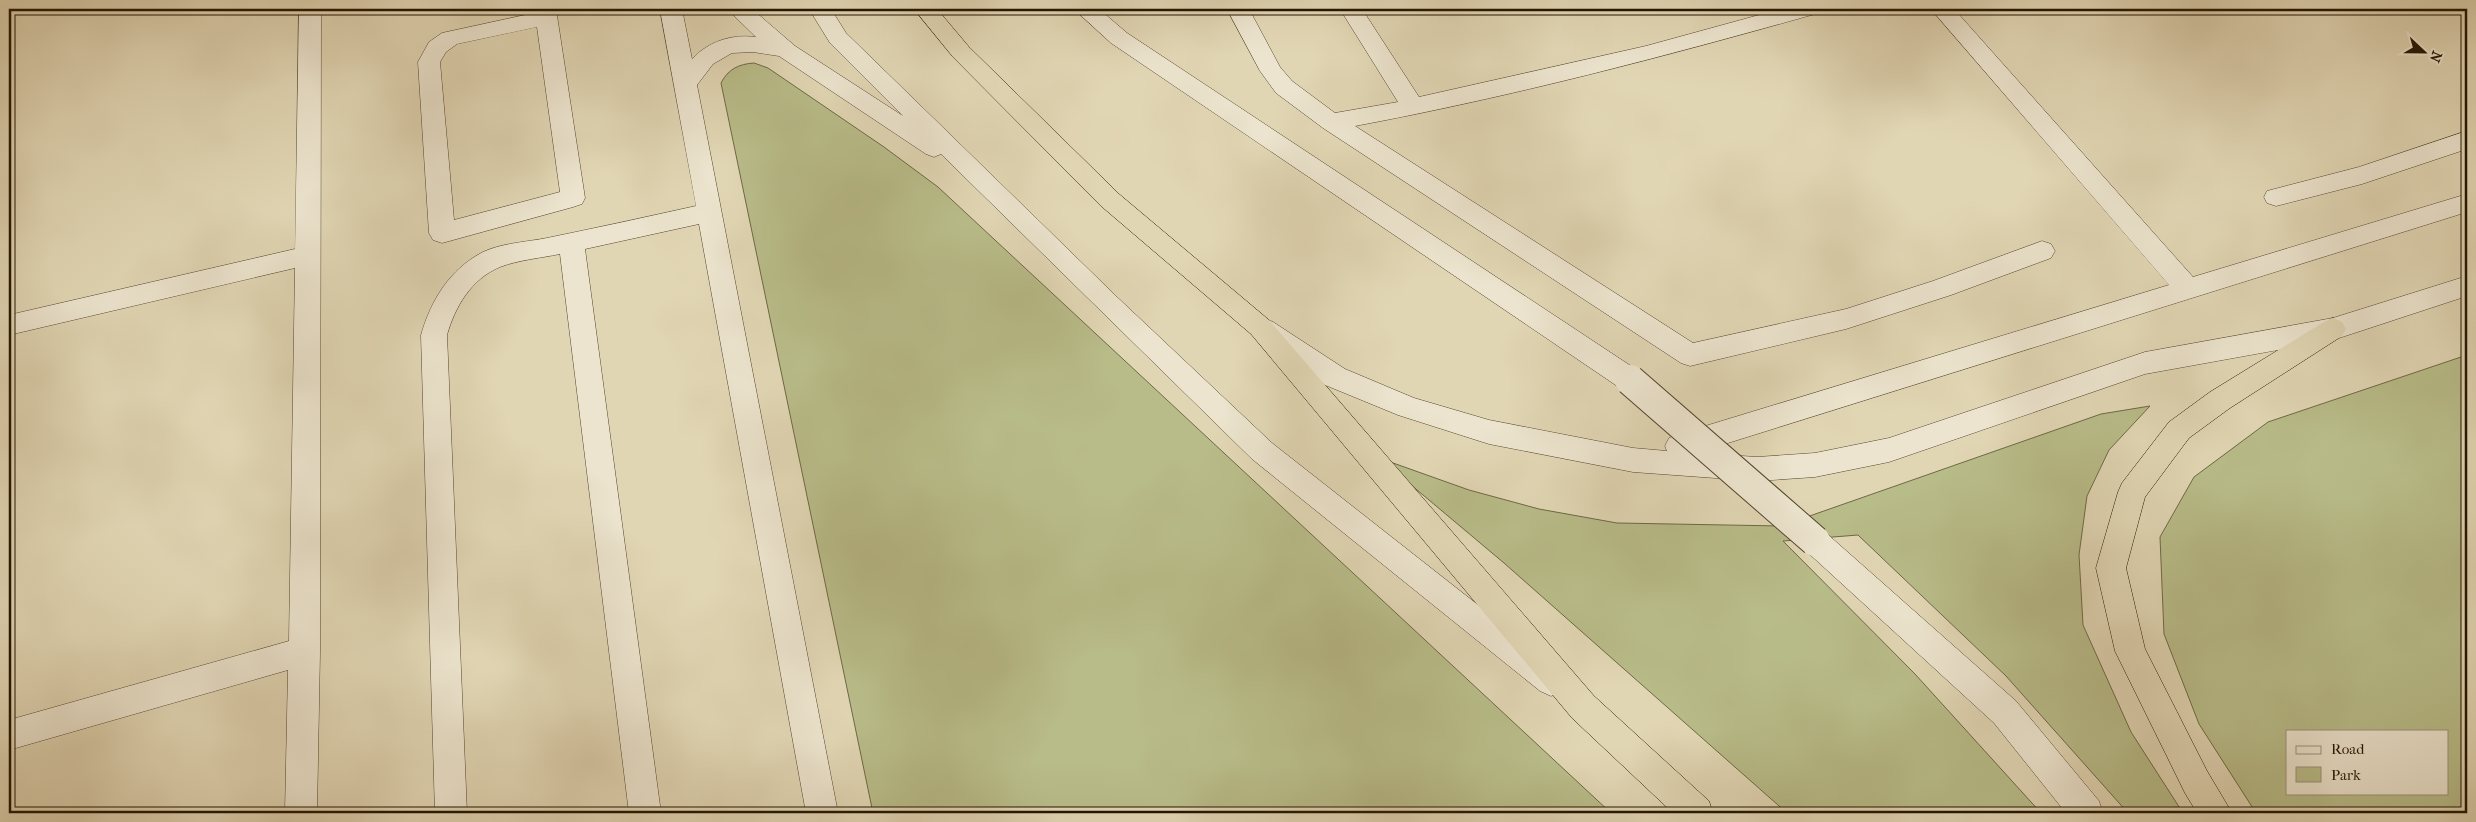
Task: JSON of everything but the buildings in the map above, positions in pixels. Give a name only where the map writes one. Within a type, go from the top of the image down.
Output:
[{"type":"highway","points":[[925,9],[961,52],[1103,194],[1260,327],[1583,707],[1697,813]]},
{"type":"highway","points":[[2216,813],[2196,782],[2130,651],[2111,568],[2132,492],[2179,430],[2220,400],[2333,329]]},
{"type":"street","points":[[301,813],[305,651],[306,256],[310,9]]},
{"type":"street","points":[[671,9],[822,813]]},
{"type":"street","points":[[738,9],[787,51],[984,180]]},
{"type":"street","points":[[820,9],[838,38],[1262,451],[1583,707]]},
{"type":"street","points":[[1086,9],[1119,38],[1630,380],[1815,541],[2006,712],[2087,813]]},
{"type":"street","points":[[1238,9],[1271,71],[1289,91],[1331,122],[1690,354],[1846,319],[1942,288],[2042,251]]},
{"type":"street","points":[[1351,9],[1413,107]]},
{"type":"street","points":[[1331,122],[1413,107],[1646,54],[1807,9]]},
{"type":"street","points":[[1942,9],[2187,288]]},
{"type":"street","points":[[545,13],[573,198],[442,233],[429,62],[437,47],[450,38],[545,13]]},
{"type":"street","points":[[686,85],[695,69],[711,53],[725,46],[743,43],[763,45],[787,51]]},
{"type":"street","points":[[2276,197],[2362,175],[2467,140]]},
{"type":"street","points":[[1632,460],[2467,203]]},
{"type":"street","points":[[452,813],[434,335],[440,310],[470,274],[493,260],[709,213]]},
{"type":"street","points":[[571,242],[645,813]]},
{"type":"street","points":[[9,325],[306,256]]},
{"type":"street","points":[[1260,327],[1335,377],[1408,407],[1489,432],[1632,460],[1757,469],[1815,465],[1889,450],[2145,362],[2333,329],[2467,286]]},
{"type":"street","points":[[9,736],[305,651]]},
{"type":"green space","points":[[754,63],[768,68],[884,147],[938,187],[1611,813],[873,813],[721,83],[734,68]]},
{"type":"green space","points":[[2467,355],[2467,813],[2256,813],[2199,724],[2164,634],[2160,537],[2194,477],[2268,422]]},
{"type":"green space","points":[[2150,406],[2109,450],[2087,496],[2079,555],[2083,625],[2131,732],[2183,813],[2128,813],[2006,676],[1858,535],[1783,541],[1915,674],[2041,813],[1787,813],[1504,563],[1379,458],[1469,490],[1539,509],[1617,523],[1781,526],[2101,414]]}]
